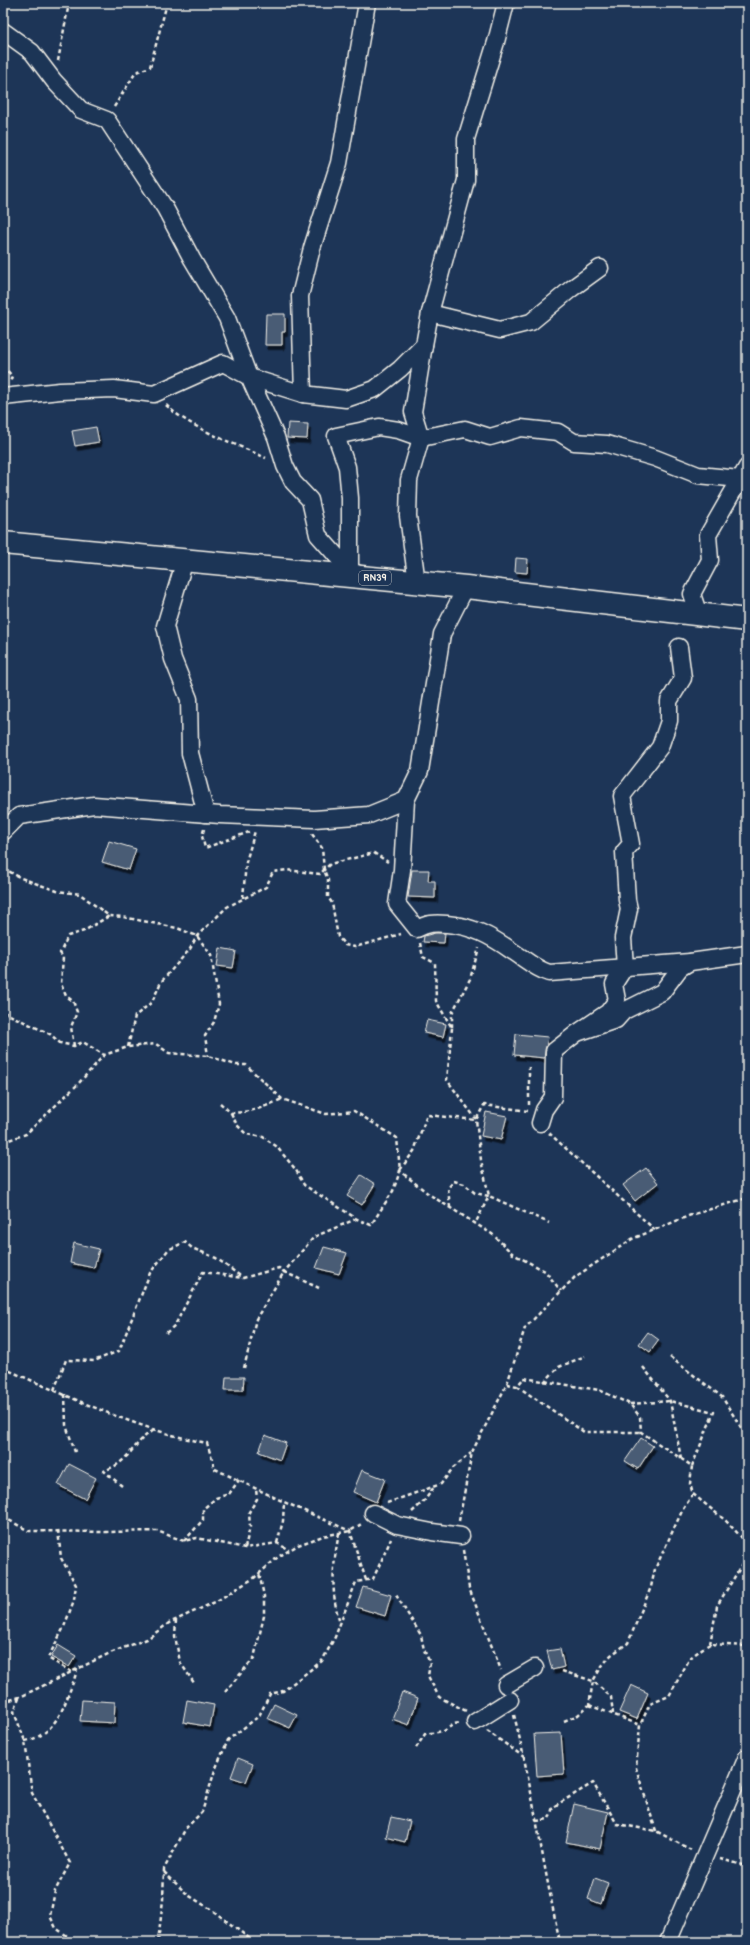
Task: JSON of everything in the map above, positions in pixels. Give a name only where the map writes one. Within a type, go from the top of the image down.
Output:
[{"type":"highway","name":"RN39","points":[[3,543],[360,574],[417,583],[466,587],[747,620]]},
{"type":"street","points":[[303,394],[300,296],[312,248],[339,163],[367,3]]},
{"type":"street","points":[[417,583],[408,516],[409,480],[421,438],[413,412],[430,313],[466,180],[466,139],[496,42],[506,3]]},
{"type":"street","points":[[3,31],[32,52],[54,81],[81,110],[107,120],[165,208],[192,259],[227,318],[249,377],[276,437],[285,466],[293,482],[310,500],[318,535],[360,574]]},
{"type":"street","points":[[430,313],[500,330],[531,322],[571,289],[600,268]]},
{"type":"street","points":[[3,397],[60,391],[114,389],[154,394],[222,363],[249,377],[303,394],[346,399],[375,389],[400,368],[424,344]]},
{"type":"street","points":[[360,574],[347,467],[336,436],[379,427],[398,430],[421,438],[465,429],[490,437],[521,428],[558,432],[574,442],[607,444],[655,458],[698,475],[745,475]]},
{"type":"street","points":[[699,615],[692,594],[710,560],[708,535],[745,475]]},
{"type":"street","points":[[185,560],[166,626],[173,659],[189,699],[190,753],[206,814]]},
{"type":"street","points":[[466,587],[442,634],[420,771],[406,800],[402,870],[397,904],[416,929],[424,925],[435,923],[460,925],[484,932],[536,969],[549,973],[690,962],[747,954]]},
{"type":"street","points":[[540,1123],[544,1110],[552,1097],[554,1051],[608,1012],[617,1000],[614,984],[625,967],[623,938],[629,909],[627,900],[624,852],[631,844],[622,796],[660,747],[669,721],[669,702],[683,678],[679,647]]},
{"type":"street","points":[[3,832],[19,816],[94,805],[206,814],[304,818],[369,815],[406,800]]},
{"type":"street","points":[[577,1033],[616,1020],[624,1011],[662,992],[680,968],[690,962]]},
{"type":"street","points":[[373,1513],[397,1525],[461,1536]]},
{"type":"street","points":[[475,1722],[535,1668]]},
{"type":"street","points":[[668,1942],[747,1757]]},
{"type":"path","points":[[54,81],[69,3]]},
{"type":"path","points":[[107,120],[124,87],[136,72],[150,67],[167,10],[167,3]]},
{"type":"path","points":[[154,394],[174,413],[210,433],[285,466]]},
{"type":"path","points":[[205,848],[249,833],[260,817]]},
{"type":"path","points":[[243,898],[246,862],[260,817]]},
{"type":"path","points":[[304,818],[306,828],[322,848],[324,870],[328,880],[328,897],[332,903],[338,937],[345,945],[355,947],[416,929],[423,957],[435,963],[436,1001],[452,1028]]},
{"type":"path","points":[[128,1047],[135,1016],[152,1002],[162,982],[190,949],[197,936],[226,906],[266,888],[273,872],[287,870],[320,874],[330,864],[374,853],[402,870]]},
{"type":"path","points":[[3,868],[21,878],[57,891],[80,894],[109,916],[123,917],[177,928],[197,936],[211,955],[219,1004],[214,1022],[205,1036],[208,1056]]},
{"type":"path","points":[[74,1046],[71,1026],[77,1012],[73,1000],[66,996],[61,984],[63,957],[60,952],[68,936],[84,931],[109,916]]},
{"type":"path","points":[[475,1224],[489,1196],[481,1160],[476,1120],[447,1080],[452,1013],[470,979],[484,932]]},
{"type":"path","points":[[3,1012],[50,1034],[60,1043],[74,1046],[83,1042],[104,1055]]},
{"type":"path","points":[[3,1142],[26,1134],[78,1084],[104,1055],[128,1047],[156,1044],[168,1053],[208,1056],[236,1065],[246,1065],[282,1099],[326,1114],[354,1111],[397,1138],[400,1171],[430,1195],[492,1234],[512,1254],[545,1271],[561,1291]]},
{"type":"path","points":[[529,1067],[529,1112]]},
{"type":"path","points":[[231,1113],[257,1110],[282,1099]]},
{"type":"path","points":[[220,1104],[231,1113],[238,1125],[246,1134],[264,1137],[276,1146],[296,1170],[304,1185],[356,1219],[371,1225],[393,1191],[400,1171],[414,1151],[428,1115],[476,1120]]},
{"type":"path","points":[[476,1120],[484,1105],[529,1112],[655,1230]]},
{"type":"path","points":[[450,1207],[448,1188],[454,1181],[464,1184],[475,1193],[489,1196],[549,1223]]},
{"type":"path","points":[[560,1942],[548,1891],[525,1757],[508,1692],[469,1588],[459,1524],[472,1452],[507,1384],[525,1328],[575,1277],[632,1239],[691,1215],[747,1198]]},
{"type":"path","points":[[244,1368],[256,1319],[284,1272],[314,1237],[356,1219]]},
{"type":"path","points":[[54,1390],[66,1360],[94,1361],[119,1351],[150,1273],[168,1250],[186,1242],[192,1248],[216,1258],[243,1278]]},
{"type":"path","points":[[166,1333],[175,1325],[203,1272],[243,1278],[279,1268],[284,1272],[319,1288]]},
{"type":"path","points":[[543,1382],[560,1367],[585,1356]]},
{"type":"path","points":[[670,1357],[722,1397],[747,1437]]},
{"type":"path","points":[[643,1367],[670,1401],[681,1458]]},
{"type":"path","points":[[3,1368],[54,1390],[155,1429],[182,1438],[207,1442],[215,1469],[350,1531],[366,1580]]},
{"type":"path","points":[[517,1386],[524,1378],[599,1390],[630,1404],[640,1417],[641,1432]]},
{"type":"path","points":[[507,1384],[517,1386],[584,1432],[641,1432],[692,1466]]},
{"type":"path","points":[[65,1394],[64,1409],[66,1425],[75,1452]]},
{"type":"path","points":[[630,1404],[670,1401],[714,1412],[692,1466],[690,1484],[693,1494],[726,1521],[747,1543]]},
{"type":"path","points":[[122,1486],[104,1471],[118,1464],[138,1445],[144,1435],[155,1429]]},
{"type":"path","points":[[3,1702],[20,1697],[110,1653],[147,1639],[176,1620],[215,1602],[259,1573],[290,1550],[323,1536],[350,1531],[370,1518],[375,1509],[392,1501],[441,1484],[453,1468],[472,1452]]},
{"type":"path","points":[[184,1541],[203,1520],[202,1509],[216,1498],[229,1494],[239,1480]]},
{"type":"path","points":[[158,1942],[163,1900],[164,1869],[186,1828],[202,1812],[215,1770],[228,1740],[259,1716],[270,1694],[283,1690],[322,1661],[340,1623],[356,1582],[373,1579],[397,1525],[426,1500],[434,1487]]},
{"type":"path","points":[[245,1548],[250,1527],[250,1512],[257,1499],[256,1488]]},
{"type":"path","points":[[564,1721],[578,1715],[589,1705],[593,1681],[611,1655],[628,1643],[651,1587],[655,1569],[683,1509],[693,1494]]},
{"type":"path","points":[[277,1543],[283,1521],[284,1502]]},
{"type":"path","points":[[3,1517],[29,1530],[107,1532],[156,1531],[184,1541],[197,1538],[245,1548],[277,1543],[290,1550]]},
{"type":"path","points":[[58,1530],[61,1558],[76,1585],[74,1600],[64,1627],[48,1658],[72,1672]]},
{"type":"path","points":[[339,1533],[332,1570],[333,1599],[340,1623]]},
{"type":"path","points":[[710,1644],[717,1606],[743,1563],[747,1559]]},
{"type":"path","points":[[225,1692],[254,1658],[264,1616],[264,1596],[259,1573]]},
{"type":"path","points":[[396,1595],[421,1636],[424,1650],[430,1663],[428,1676],[439,1697],[456,1708],[475,1715],[475,1722]]},
{"type":"path","points":[[176,1620],[176,1636],[180,1662],[194,1683]]},
{"type":"path","points":[[656,1832],[636,1768],[640,1725],[650,1704],[669,1696],[690,1658],[710,1644],[747,1646]]},
{"type":"path","points":[[25,1741],[36,1739],[49,1729],[61,1715],[77,1669]]},
{"type":"path","points":[[562,1671],[593,1681],[611,1697],[614,1714]]},
{"type":"path","points":[[20,1697],[14,1712],[25,1741],[32,1793],[70,1863],[55,1892],[50,1916],[56,1928],[67,1936],[68,1942]]},
{"type":"path","points":[[589,1705],[640,1725]]},
{"type":"path","points":[[536,1821],[549,1819],[553,1807],[593,1783],[617,1824],[656,1832],[682,1846],[747,1866]]},
{"type":"path","points":[[164,1872],[188,1895],[212,1910],[254,1942]]},
{"type":"building","points":[[266,314],[285,314],[285,332],[282,332],[282,345],[265,345]]},
{"type":"building","points":[[288,423],[308,424],[307,439],[287,438]]},
{"type":"building","points":[[96,427],[99,442],[75,446],[72,431]]},
{"type":"building","points":[[516,558],[528,559],[527,573],[515,572]]},
{"type":"building","points":[[109,841],[136,849],[129,870],[102,862]]},
{"type":"building","points":[[412,870],[429,870],[428,881],[435,881],[435,898],[408,897]]},
{"type":"building","points":[[435,933],[445,933],[444,943],[423,942],[424,936]]},
{"type":"building","points":[[220,948],[236,951],[233,968],[217,966]]},
{"type":"building","points":[[427,1020],[446,1024],[443,1037],[424,1033]]},
{"type":"building","points":[[516,1034],[548,1037],[544,1058],[514,1055]]},
{"type":"building","points":[[486,1112],[507,1116],[501,1140],[481,1136]]},
{"type":"building","points":[[646,1168],[658,1183],[635,1201],[623,1185]]},
{"type":"building","points":[[361,1175],[375,1184],[362,1205],[347,1196]]},
{"type":"building","points":[[74,1243],[99,1249],[94,1268],[70,1263]]},
{"type":"building","points":[[324,1247],[347,1253],[339,1274],[316,1268]]},
{"type":"building","points":[[648,1332],[659,1340],[650,1352],[639,1344]]},
{"type":"building","points":[[226,1377],[244,1377],[243,1390],[225,1390]]},
{"type":"building","points":[[265,1435],[286,1443],[280,1460],[259,1452]]},
{"type":"building","points":[[641,1438],[653,1446],[638,1469],[625,1461]]},
{"type":"building","points":[[69,1464],[96,1478],[85,1499],[58,1485]]},
{"type":"building","points":[[362,1470],[385,1479],[376,1502],[353,1492]]},
{"type":"building","points":[[363,1587],[391,1595],[385,1616],[356,1607]]},
{"type":"building","points":[[58,1645],[76,1656],[69,1667],[51,1657]]},
{"type":"building","points":[[560,1649],[564,1667],[552,1670],[547,1651]]},
{"type":"building","points":[[631,1685],[648,1693],[637,1719],[619,1712]]},
{"type":"building","points":[[402,1692],[418,1698],[409,1725],[392,1719]]},
{"type":"building","points":[[82,1700],[115,1702],[114,1723],[80,1721]]},
{"type":"building","points":[[187,1700],[214,1705],[210,1727],[183,1722]]},
{"type":"building","points":[[274,1704],[297,1715],[290,1728],[267,1718]]},
{"type":"building","points":[[561,1733],[564,1774],[537,1776],[534,1734]]},
{"type":"building","points":[[238,1758],[253,1764],[246,1782],[231,1777]]},
{"type":"building","points":[[574,1804],[608,1812],[600,1849],[566,1842]]},
{"type":"building","points":[[391,1817],[410,1821],[405,1842],[386,1837]]},
{"type":"building","points":[[595,1878],[608,1883],[601,1904],[588,1899]]}]
